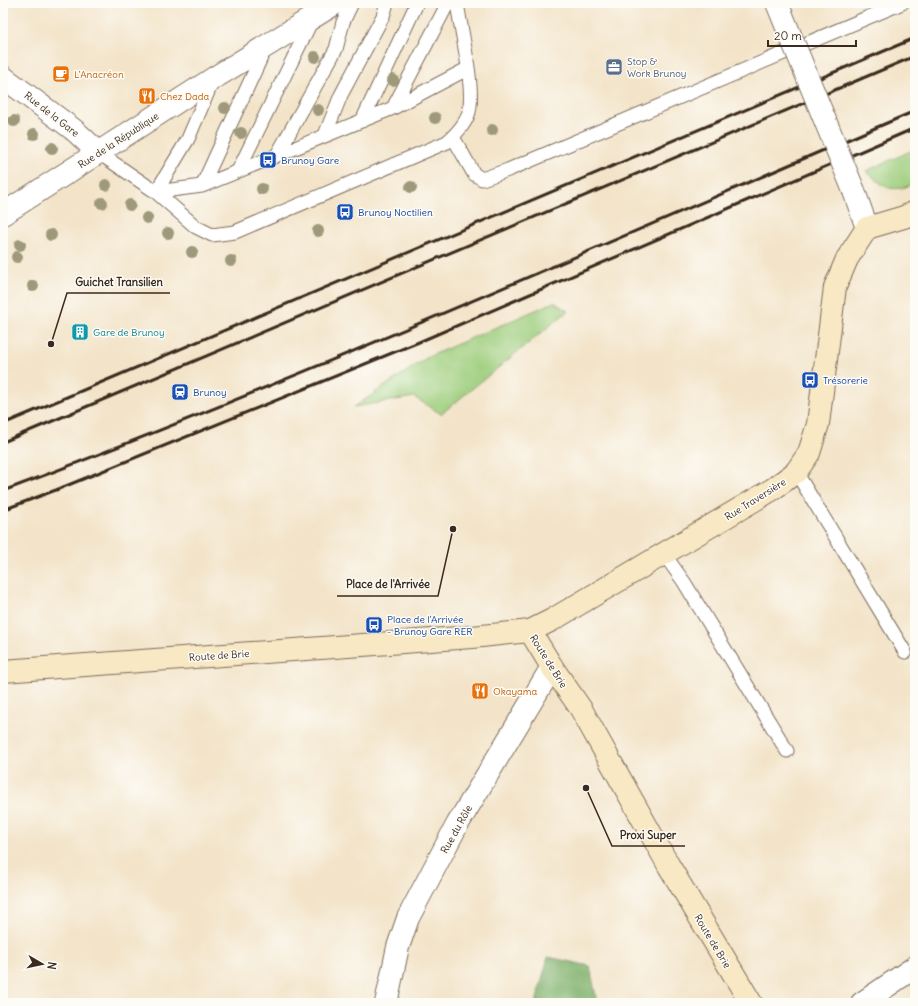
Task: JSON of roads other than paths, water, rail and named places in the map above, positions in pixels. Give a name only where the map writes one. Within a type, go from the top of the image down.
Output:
[{"type":"street","name":"Rue de la République","points":[[3,214],[214,78],[336,3]]},
{"type":"street","points":[[777,3],[854,191],[867,228],[904,217],[915,212]]},
{"type":"street","name":"Rue de la Gare","points":[[3,77],[74,130],[99,153]]},
{"type":"street","name":"Rue Traversière","points":[[530,631],[552,620],[773,489],[796,472],[809,453],[818,424],[835,286],[847,259],[867,228]]},
{"type":"street","name":"Route de Brie","points":[[3,671],[472,637],[530,631],[581,710],[669,866],[750,1003]]},
{"type":"street","name":"Rue du Rôle","points":[[386,1003],[398,947],[408,918],[457,825],[552,667]]},
{"type":"street","points":[[862,1003],[915,967]]},
{"type":"lane","points":[[277,155],[336,48],[343,22],[352,3]]},
{"type":"lane","points":[[325,135],[341,95],[383,16],[387,3]]},
{"type":"lane","points":[[362,120],[417,3]]},
{"type":"lane","points":[[393,108],[448,3]]},
{"type":"lane","points":[[99,153],[156,192],[196,227],[212,235],[235,232],[440,145],[453,137],[460,130],[469,113],[470,87],[457,3]]},
{"type":"lane","points":[[453,137],[474,174],[482,179],[508,170],[902,3]]},
{"type":"lane","points":[[238,171],[313,17]]},
{"type":"lane","points":[[202,186],[267,45]]},
{"type":"lane","points":[[156,192],[202,186],[393,108],[467,69]]},
{"type":"lane","points":[[156,192],[188,139],[214,78]]},
{"type":"lane","points":[[796,472],[905,652]]},
{"type":"lane","points":[[664,554],[684,582],[787,751]]},
{"type":"railway","points":[[3,424],[915,38]]},
{"type":"railway","points":[[3,442],[915,56]]},
{"type":"railway","points":[[3,491],[118,447],[347,354],[915,111]]},
{"type":"railway","points":[[3,510],[56,490],[419,342],[915,128]]},
{"type":"place","name":"Stop & Work Brunoy","points":[[614,67]]},
{"type":"place","name":"L'Anacréon","points":[[61,74]]},
{"type":"place","name":"Chez Dada","points":[[147,96]]},
{"type":"place","name":"Brunoy Gare","points":[[268,160]]},
{"type":"place","name":"Brunoy Noctilien","points":[[345,212]]},
{"type":"place","name":"Gare de Brunoy","points":[[80,332]]},
{"type":"place","name":"Guichet Transilien","points":[[51,344]]},
{"type":"place","name":"Trésorerie","points":[[810,380]]},
{"type":"place","name":"Brunoy","points":[[180,392]]},
{"type":"place","name":"Place de l'Arrivée","points":[[453,529]]},
{"type":"place","name":"Place de l'Arrivée - Brunoy Gare RER","points":[[374,625]]},
{"type":"place","name":"Okayama","points":[[480,691]]},
{"type":"place","name":"Proxi Super","points":[[586,788]]}]
